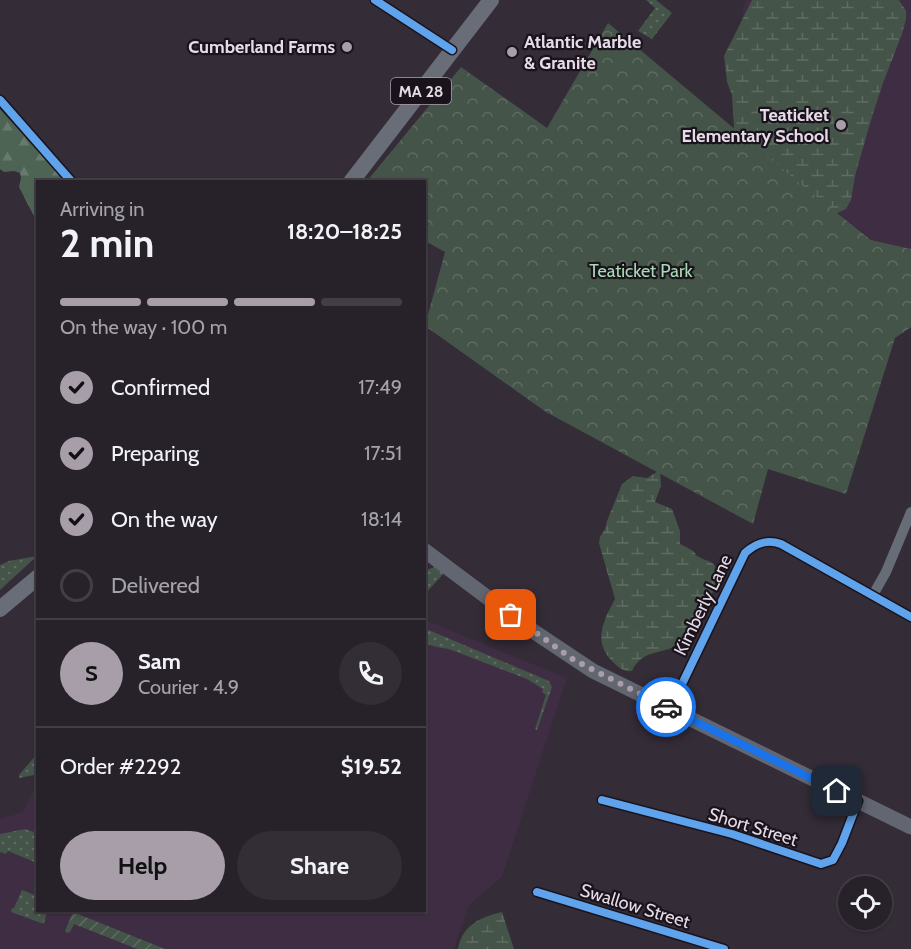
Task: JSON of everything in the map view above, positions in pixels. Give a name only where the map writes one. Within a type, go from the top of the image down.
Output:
[{"type":"main road","name":"MA 28","points":[[353,180],[491,0]]},
{"type":"main road","points":[[426,551],[574,660],[670,710],[911,827]]},
{"type":"main road","points":[[0,609],[36,579]]},
{"type":"street","points":[[375,0],[452,50]]},
{"type":"street","points":[[0,100],[70,180]]},
{"type":"street","points":[[873,595],[886,572],[911,512]]},
{"type":"street","name":"Kimberly Lane","points":[[670,710],[729,583],[745,553],[751,547],[767,542],[781,544],[911,616]]},
{"type":"street","name":"Short Street","points":[[602,801],[732,834],[821,864],[833,860],[858,801]]},
{"type":"street","name":"Swallow Street","points":[[537,892],[724,949]]},
{"type":"shaded area","name":"Teaticket Elementary School","points":[[745,0],[911,0],[911,249],[872,240],[803,186],[733,65]]},
{"type":"shaded area","points":[[426,620],[567,678],[502,877],[469,905],[454,949],[0,949],[0,819],[23,812],[36,786],[36,912],[426,912]]},
{"type":"green space","points":[[646,0],[656,0],[672,13],[652,39],[638,31],[655,8]]},
{"type":"green space","name":"Teaticket Elementary School","points":[[752,0],[899,0],[906,11],[902,34],[871,120],[855,176],[851,200],[846,209],[835,214],[734,129],[732,95],[727,82],[724,56]]},
{"type":"green space","name":"Teaticket Park","points":[[608,23],[871,240],[911,249],[911,327],[895,338],[846,494],[768,469],[753,524],[546,412],[426,327],[445,252],[426,242],[426,180],[368,180],[461,67],[547,128]]},
{"type":"green space","points":[[0,109],[64,180],[36,180],[36,220],[19,187],[20,173],[4,172],[0,169]]},
{"type":"green space","points":[[660,470],[661,486],[655,502],[672,509],[680,531],[680,544],[712,563],[717,574],[706,608],[684,638],[672,648],[641,659],[632,671],[626,671],[612,661],[602,646],[602,630],[615,599],[599,543],[600,537],[622,484],[633,476],[647,478]]},
{"type":"green space","points":[[36,556],[0,590],[0,565]]},
{"type":"green space","points":[[434,567],[445,572],[426,593],[426,570]]},
{"type":"green space","points":[[426,629],[549,681],[552,687],[537,730],[535,729],[546,695],[542,692],[543,689],[527,679],[449,649],[426,643]]},
{"type":"green space","points":[[36,755],[34,775],[19,778]]},
{"type":"green space","points":[[25,829],[36,833],[36,863],[8,851],[6,854],[0,852],[0,834]]},
{"type":"green space","points":[[22,890],[36,896],[36,912],[47,912],[44,924],[11,912]]},
{"type":"green space","points":[[73,912],[165,949],[137,949],[74,924],[67,933],[65,931]]},
{"type":"green space","points":[[502,912],[514,949],[458,949],[468,928],[480,920]]},
{"type":"cycle path","points":[[375,0],[452,50]]},
{"type":"cycle path","points":[[0,100],[70,180]]},
{"type":"cycle path","points":[[670,709],[745,553],[758,544],[766,542],[781,544],[911,617]]},
{"type":"cycle path","points":[[602,800],[732,834],[821,864],[833,860],[858,801]]},
{"type":"cycle path","points":[[537,892],[724,949]]},
{"type":"way so far","points":[[511,615],[574,660],[611,681],[666,707]]},
{"type":"place","name":"Cumberland Farms","points":[[347,47]]},
{"type":"place","name":"Atlantic Marble & Granite","points":[[512,52]]},
{"type":"place","name":"Teaticket Elementary School","points":[[841,125]]},
{"type":"route","points":[[666,707],[837,791]]}]
